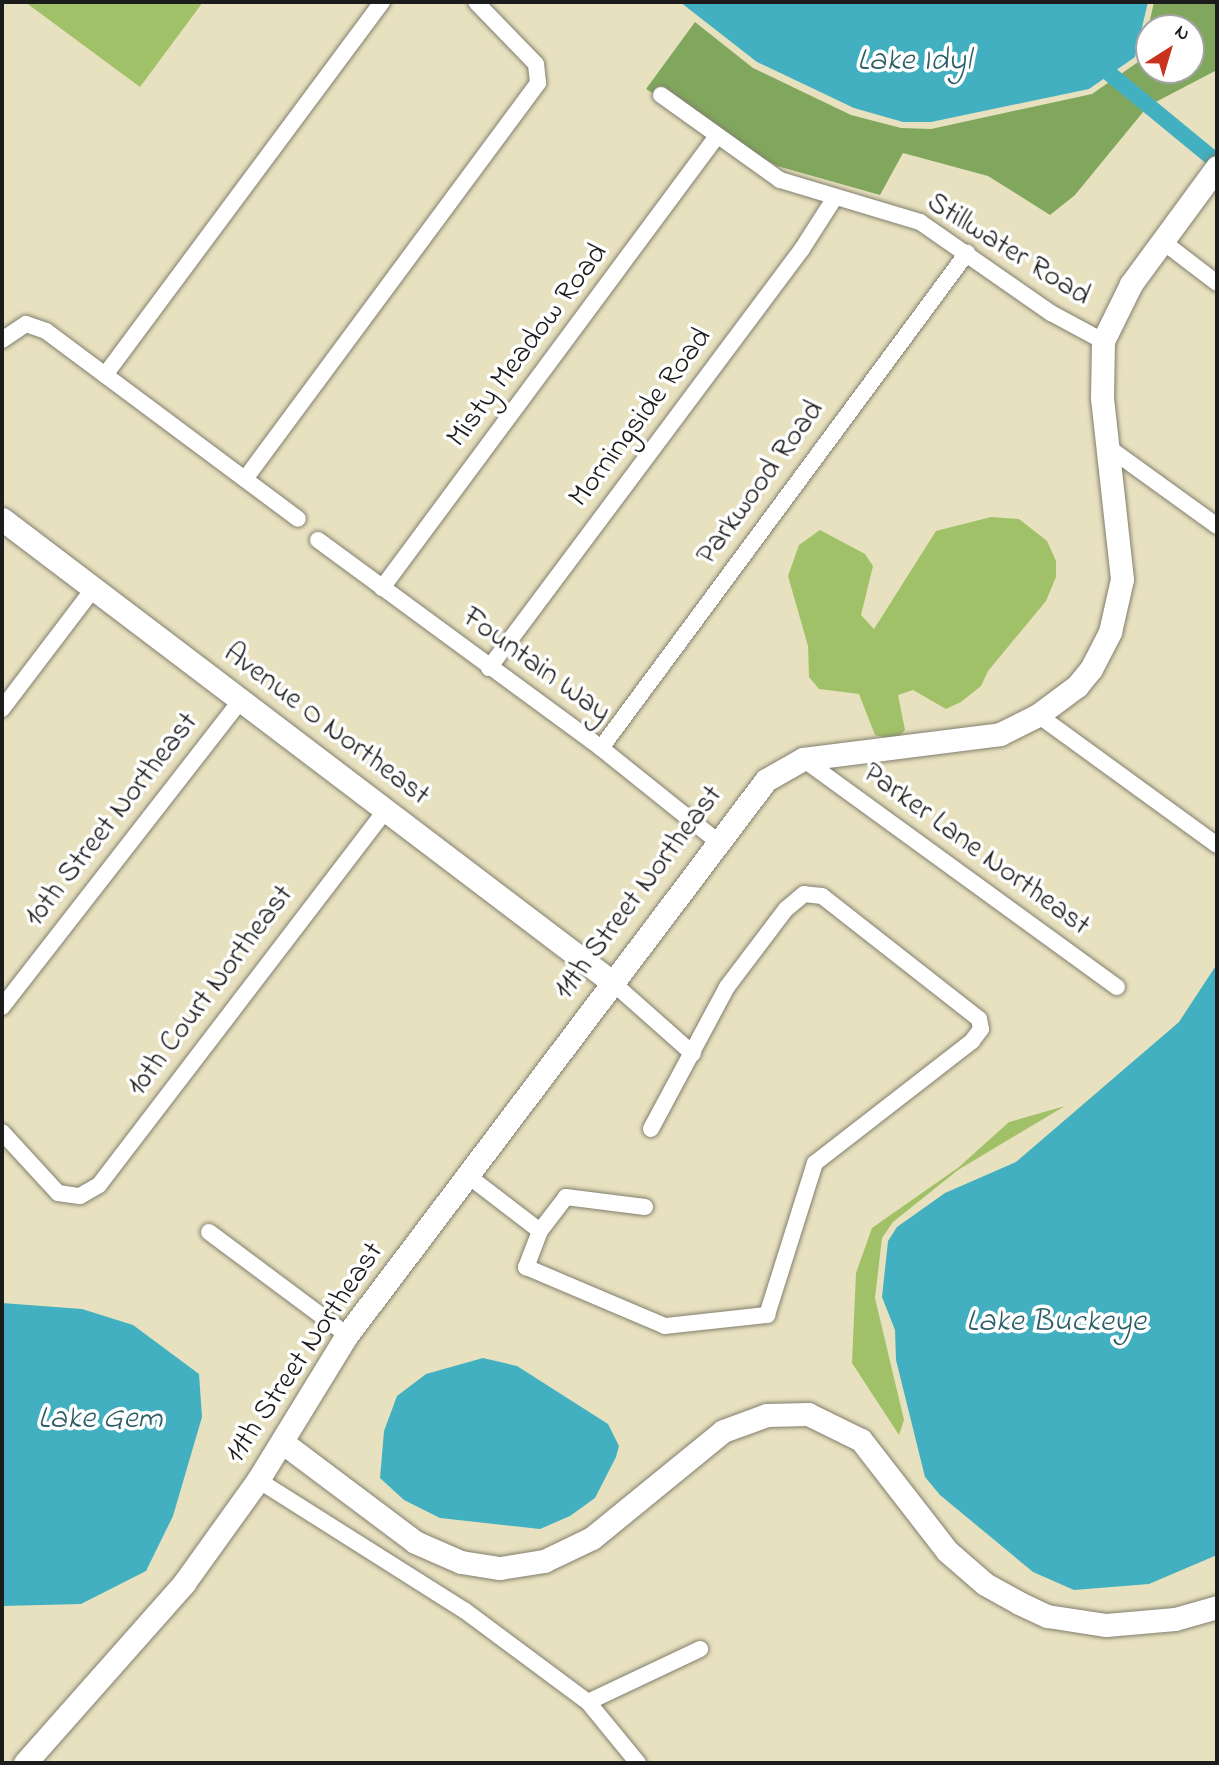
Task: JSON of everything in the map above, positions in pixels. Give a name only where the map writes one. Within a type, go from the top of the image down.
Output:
[{"type":"street","points":[[104,375],[382,2]]},
{"type":"street","points":[[245,479],[538,83],[536,64],[476,2]]},
{"type":"street","name":"Stillwater Road","points":[[661,95],[780,180],[834,199],[920,222],[1051,313],[1103,341]]},
{"type":"street","name":"Misty Meadow Road","points":[[382,588],[717,136]]},
{"type":"street","name":"11th Street Northeast","points":[[25,1763],[184,1583],[258,1480],[347,1335],[717,841],[766,780],[803,759],[1000,734],[1038,715],[1077,686],[1091,668],[1116,616],[1122,565],[1102,398],[1103,341],[1125,293],[1217,167]]},
{"type":"street","name":"Morningside Road","points":[[489,668],[802,249],[834,199]]},
{"type":"street","points":[[1162,241],[1217,282]]},
{"type":"street","name":"Parkwood Road","points":[[601,748],[967,253]]},
{"type":"street","points":[[2,340],[26,324],[46,331],[299,519]]},
{"type":"street","points":[[1109,448],[1217,526]]},
{"type":"street","name":"Avenue O Northeast","points":[[2,519],[612,982]]},
{"type":"street","name":"Fountain Way","points":[[318,540],[601,748],[717,841]]},
{"type":"street","points":[[2,709],[94,588]]},
{"type":"street","name":"10th Street Northeast","points":[[2,1007],[240,701]]},
{"type":"street","points":[[1038,715],[1217,845]]},
{"type":"street","name":"Parker Lane Northeast","points":[[803,759],[1117,987]]},
{"type":"street","name":"10th Court Northeast","points":[[2,1132],[48,1187],[75,1196],[99,1185],[385,810]]},
{"type":"street","points":[[645,1207],[566,1197],[540,1231],[526,1267],[665,1326],[767,1315],[816,1163],[964,1048],[981,1029],[979,1019],[822,896],[804,894],[786,909],[727,987],[651,1129]]},
{"type":"street","points":[[612,982],[693,1054]]},
{"type":"street","points":[[467,1175],[540,1231]]},
{"type":"street","points":[[209,1232],[347,1335]]},
{"type":"street","points":[[282,1442],[415,1542],[484,1567],[523,1566],[569,1551],[618,1519],[705,1443],[734,1426],[766,1415],[808,1415],[846,1428],[861,1440],[947,1551],[985,1584],[1019,1603],[1047,1616],[1106,1625],[1175,1619],[1217,1607]]},
{"type":"street","points":[[258,1480],[464,1610],[588,1702],[638,1763]]},
{"type":"street","points":[[588,1702],[700,1649]]},
{"type":"green space","points":[[25,2],[203,2],[140,87]]},
{"type":"green space","points":[[1154,2],[1217,2],[1217,70],[1205,76],[1205,14],[1151,14]]},
{"type":"green space","points":[[695,22],[753,68],[851,115],[901,128],[931,129],[1092,94],[1135,64],[1135,84],[1190,84],[1148,106],[1075,195],[1050,215],[988,176],[903,153],[880,195],[777,166],[646,89]]},
{"type":"green space","points":[[991,517],[1019,519],[1047,541],[1056,561],[1056,577],[1046,601],[988,671],[981,686],[961,702],[946,709],[913,690],[898,695],[905,730],[895,740],[875,735],[859,694],[819,689],[809,677],[808,646],[788,576],[799,545],[820,530],[865,554],[873,566],[861,615],[874,629],[936,531]]},
{"type":"green space","points":[[1065,1106],[958,1170],[893,1222],[882,1238],[875,1298],[904,1420],[899,1435],[852,1363],[856,1273],[872,1228],[959,1167],[1009,1122]]},
{"type":"water","name":"Lake Idyl","points":[[680,2],[1148,2],[1145,14],[1135,14],[1135,57],[1089,89],[931,122],[903,122],[854,108],[757,62]]},
{"type":"water","name":"Lake Buckeye","points":[[1217,964],[1217,1555],[1149,1584],[1074,1590],[1033,1572],[940,1495],[925,1477],[896,1360],[895,1330],[882,1297],[888,1241],[897,1227],[945,1193],[1016,1162],[1179,1022]]},
{"type":"water","name":"Lake Gem","points":[[2,1303],[82,1309],[133,1325],[199,1374],[202,1417],[173,1516],[146,1571],[81,1604],[2,1606]]},
{"type":"water","points":[[483,1358],[517,1366],[608,1424],[619,1446],[616,1457],[595,1498],[570,1516],[540,1529],[440,1518],[404,1500],[380,1478],[384,1431],[397,1396],[426,1374]]},
{"type":"waterway","points":[[1110,74],[1217,162]]}]
